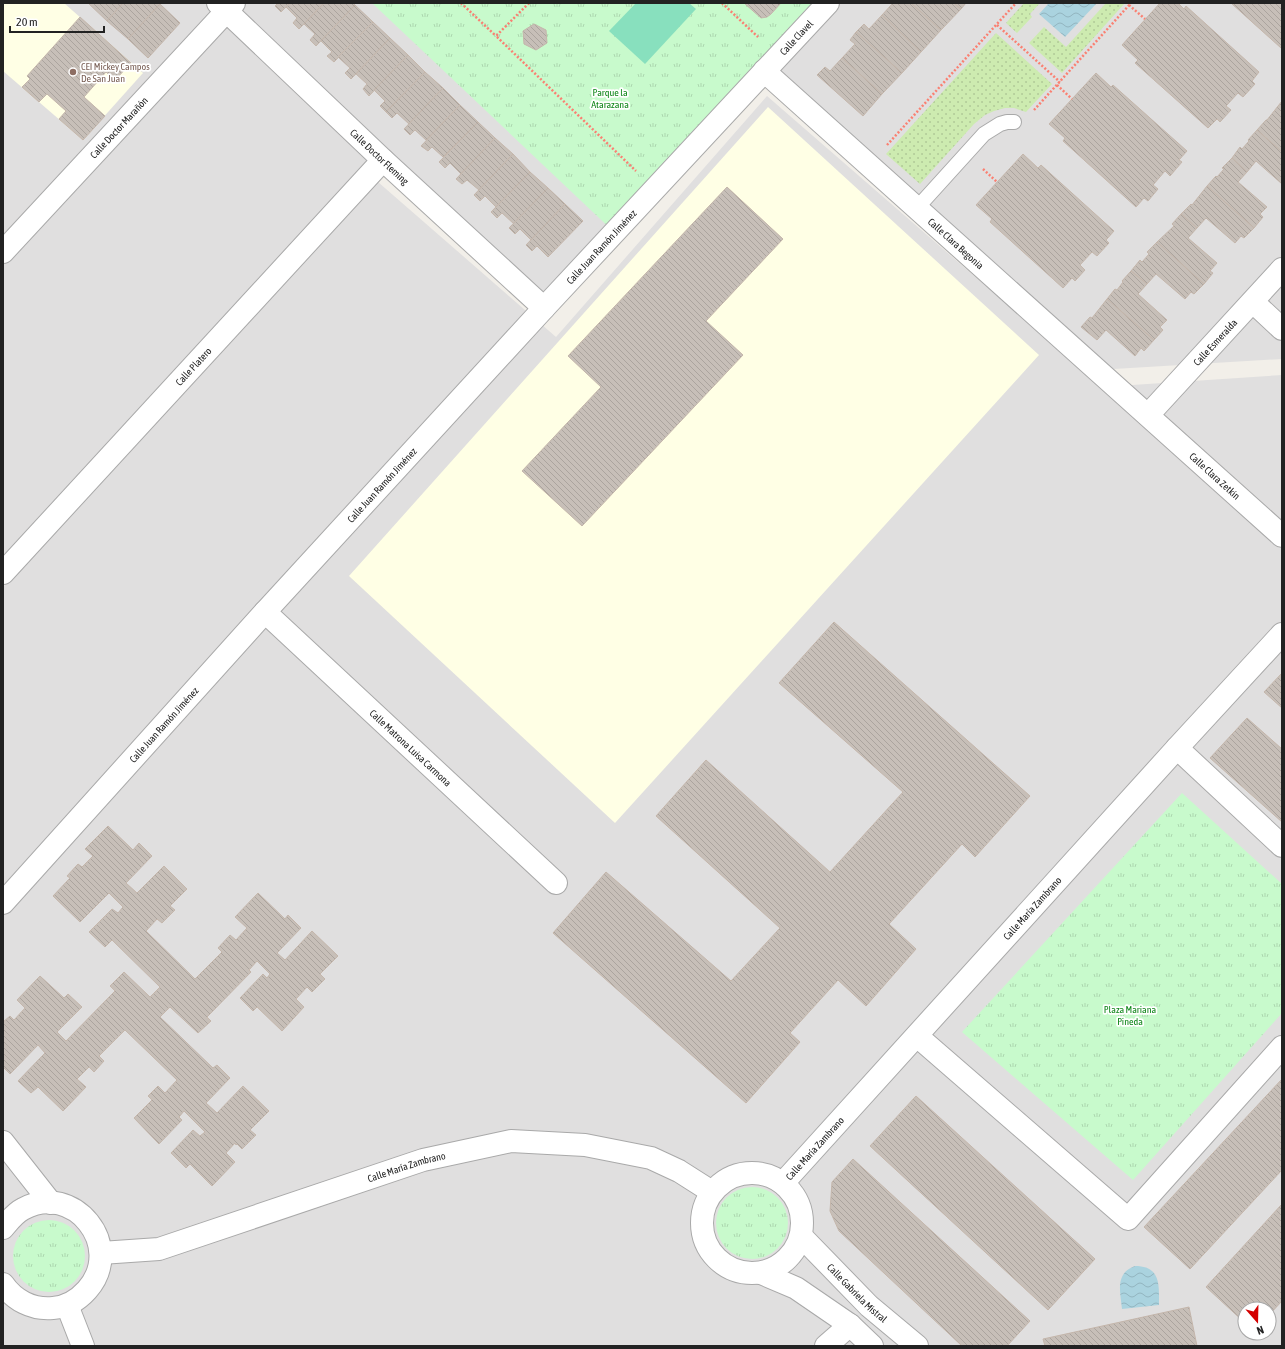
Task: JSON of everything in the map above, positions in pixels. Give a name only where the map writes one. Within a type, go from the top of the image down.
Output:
[{"type":"street","name":"Calle Clavel","points":[[771,64],[828,3]]},
{"type":"street","name":"Calle Doctor Fleming","points":[[226,6],[383,160],[544,308]]},
{"type":"street","name":"Calle Doctor Marañón","points":[[3,252],[226,6]]},
{"type":"street","name":"Calle Clara Begonia","points":[[771,64],[869,164],[1148,415]]},
{"type":"street","name":"Calle Juan Ramón Jiménez","points":[[3,903],[265,612],[544,308],[771,64]]},
{"type":"street","name":"Calle Platero","points":[[3,573],[383,160]]},
{"type":"street","name":"Calle Esmeralda","points":[[1148,415],[1282,269]]},
{"type":"street","points":[[1253,302],[1282,329]]},
{"type":"street","name":"Calle Clara Zetkin","points":[[1148,415],[1282,536]]},
{"type":"street","name":"Calle Matrona Luisa Carmona","points":[[265,612],[556,883]]},
{"type":"street","name":"Calle María Zambrano","points":[[783,1183],[1282,634]]},
{"type":"street","points":[[1177,748],[1282,846]]},
{"type":"street","points":[[917,1036],[1128,1219],[1282,1047]]},
{"type":"street","name":"Calle María Zambrano","points":[[101,1253],[159,1249],[423,1160],[511,1141],[585,1144],[651,1158],[679,1171],[712,1192]]},
{"type":"street","points":[[3,1142],[51,1203]]},
{"type":"street","points":[[746,1173],[759,1173],[772,1177],[783,1183],[793,1194],[800,1207],[802,1221],[801,1236],[795,1249],[786,1260],[774,1268],[761,1273],[745,1273],[731,1269],[718,1261],[708,1250],[703,1235],[701,1220],[704,1206],[712,1192],[721,1183],[733,1176],[746,1173]]},
{"type":"street","points":[[3,1228],[11,1218],[23,1209],[37,1204],[51,1203],[66,1206],[80,1213],[90,1224],[98,1238],[101,1253],[99,1270],[92,1284],[81,1297],[67,1305],[53,1308],[39,1308],[25,1304],[6,1294]]},
{"type":"street","name":"Calle Gabriela Mistral","points":[[801,1236],[869,1306],[917,1346]]},
{"type":"street","points":[[761,1273],[796,1288],[850,1326],[872,1346]]},
{"type":"street","points":[[67,1305],[83,1346]]},
{"type":"street","points":[[826,1346],[850,1326]]},
{"type":"lane","points":[[917,208],[984,134],[1000,124],[1014,122]]},
{"type":"path","points":[[461,3],[655,189]]},
{"type":"path","points":[[496,36],[529,3]]},
{"type":"path","points":[[722,3],[771,64]]},
{"type":"path","points":[[869,164],[1016,3]]},
{"type":"path","points":[[1129,5],[1145,19]]},
{"type":"path","points":[[996,25],[1060,82]]},
{"type":"path","points":[[1057,85],[1072,99]]},
{"type":"path","points":[[981,168],[997,182]]},
{"type":"shaded area","points":[[3,3],[1282,3],[1282,359],[1097,370],[764,71],[544,308],[383,160],[3,573]]},
{"type":"shaded area","name":"CEI Mickey Campos De San Juan","points":[[3,3],[64,3],[143,73],[83,140],[3,71]]},
{"type":"shaded area","points":[[767,96],[1102,387],[1282,375],[1282,1346],[3,1346],[3,587],[378,182],[556,337]]},
{"type":"shaded area","points":[[768,107],[1039,355],[615,823],[349,576]]},
{"type":"green space","name":"Parque la Atarazana","points":[[372,3],[828,3],[615,233]]},
{"type":"green space","points":[[636,3],[689,3],[696,9],[645,64],[609,31]]},
{"type":"green space","points":[[1024,3],[1040,3],[1030,14],[1032,17],[1017,33],[1006,23]]},
{"type":"green space","points":[[1106,3],[1125,3],[1062,73],[1029,43],[1044,27],[1066,47]]},
{"type":"green space","points":[[996,33],[1052,84],[1026,112],[1014,108],[1005,108],[985,115],[974,124],[920,184],[886,154]]},
{"type":"green space","name":"Plaza Mariana Pineda","points":[[1182,793],[1282,884],[1282,1013],[1133,1180],[962,1032]]},
{"type":"green space","points":[[752,1187],[772,1193],[782,1203],[788,1223],[782,1243],[772,1253],[752,1259],[732,1253],[722,1243],[716,1223],[722,1203],[732,1193]]},
{"type":"green space","points":[[42,1220],[56,1220],[63,1222],[75,1230],[83,1242],[85,1256],[83,1270],[75,1282],[63,1290],[56,1292],[42,1292],[35,1290],[23,1282],[15,1270],[13,1263],[13,1249],[15,1242],[23,1230],[35,1222]]},
{"type":"water","points":[[1049,3],[1097,3],[1065,37],[1039,14]]},
{"type":"water","points":[[1135,1266],[1150,1269],[1154,1273],[1157,1278],[1159,1290],[1159,1305],[1122,1309],[1120,1283],[1124,1273]]},
{"type":"building","points":[[88,3],[123,3],[107,21]]},
{"type":"building","points":[[123,3],[160,4],[128,39],[107,21]]},
{"type":"building","points":[[278,3],[290,3],[281,12],[275,6]]},
{"type":"building","points":[[290,3],[324,3],[299,29],[293,23],[297,18],[286,7]]},
{"type":"building","points":[[324,3],[353,3],[355,5],[316,46],[310,40],[315,34],[304,24]]},
{"type":"building","points":[[744,3],[781,3],[767,17],[761,18]]},
{"type":"building","points":[[893,3],[911,3],[941,30],[921,52],[882,15]]},
{"type":"building","points":[[911,3],[954,3],[961,9],[941,30]]},
{"type":"building","points":[[954,3],[966,3],[961,9]]},
{"type":"building","points":[[1160,3],[1178,3],[1184,9],[1186,6],[1259,72],[1252,81],[1255,84],[1243,97],[1238,93],[1226,106],[1231,110],[1220,122],[1217,119],[1208,128],[1135,63],[1138,60],[1122,45]]},
{"type":"building","points":[[1231,3],[1282,3],[1282,47],[1281,48]]},
{"type":"building","points":[[160,4],[180,23],[148,58],[128,39]]},
{"type":"building","points":[[355,5],[373,22],[334,62],[327,56],[332,52],[321,41]]},
{"type":"building","points":[[882,15],[921,52],[902,73],[856,32],[864,24],[869,29]]},
{"type":"building","points":[[80,17],[131,63],[115,80],[106,72],[84,97],[105,116],[83,140],[59,119],[66,111],[47,94],[39,102],[22,87],[30,79],[27,76]]},
{"type":"building","points":[[373,22],[390,38],[351,79],[345,73],[350,68],[338,57]]},
{"type":"building","points":[[534,24],[546,30],[547,43],[536,50],[524,44],[523,31]]},
{"type":"building","points":[[856,32],[902,73],[882,94],[842,58],[855,44],[850,40]]},
{"type":"building","points":[[390,38],[408,55],[369,96],[363,89],[367,84],[356,74]]},
{"type":"building","points":[[408,55],[425,72],[386,112],[380,106],[385,101],[374,90]]},
{"type":"building","points":[[842,58],[882,94],[863,116],[817,75],[825,67],[830,71]]},
{"type":"building","points":[[425,72],[443,88],[409,124],[397,113],[392,118],[386,112]]},
{"type":"building","points":[[1096,73],[1111,87],[1113,85],[1187,151],[1179,160],[1182,162],[1170,176],[1165,171],[1153,185],[1158,189],[1148,201],[1144,198],[1136,207],[1063,141],[1065,138],[1049,124]]},
{"type":"building","points":[[443,88],[460,105],[426,140],[415,130],[410,135],[404,129]]},
{"type":"building","points":[[1282,101],[1282,152],[1257,130]]},
{"type":"building","points":[[460,105],[478,122],[443,157],[432,147],[428,151],[421,146]]},
{"type":"building","points":[[478,122],[495,138],[461,174],[450,163],[445,168],[439,162]]},
{"type":"building","points":[[1257,130],[1282,152],[1282,184],[1256,161],[1247,172],[1232,158],[1240,147],[1242,149]]},
{"type":"building","points":[[495,138],[513,154],[479,190],[467,180],[462,184],[456,179]]},
{"type":"building","points":[[513,154],[530,172],[496,207],[485,196],[480,201],[474,195]]},
{"type":"building","points":[[1023,154],[1038,168],[1041,165],[1114,231],[1106,240],[1109,243],[1097,256],[1092,252],[1080,265],[1085,270],[1075,281],[1072,278],[1063,288],[990,222],[992,219],[976,205]]},
{"type":"building","points":[[1232,158],[1247,172],[1238,182],[1267,207],[1260,214],[1263,217],[1254,228],[1207,186],[1216,176],[1217,177],[1224,169],[1222,168]]},
{"type":"building","points":[[530,172],[548,188],[514,224],[502,213],[497,218],[491,212]]},
{"type":"building","points":[[1207,186],[1254,228],[1244,238],[1241,236],[1235,243],[1206,218],[1197,228],[1181,214],[1191,204],[1192,205]]},
{"type":"building","points":[[727,187],[783,239],[706,321],[743,355],[582,526],[522,471],[601,387],[568,356]]},
{"type":"building","points":[[548,188],[565,204],[531,240],[520,229],[515,234],[509,228]]},
{"type":"building","points":[[565,204],[583,221],[548,257],[537,246],[532,251],[526,245]]},
{"type":"building","points":[[1181,214],[1197,228],[1188,238],[1217,263],[1210,271],[1213,273],[1204,284],[1157,242],[1174,226],[1172,224]]},
{"type":"building","points":[[1157,242],[1204,284],[1194,294],[1191,292],[1185,299],[1156,274],[1147,284],[1131,271],[1140,260],[1142,262],[1149,254],[1147,252]]},
{"type":"building","points":[[1131,271],[1147,284],[1138,294],[1167,320],[1160,327],[1163,330],[1154,340],[1107,299],[1115,289],[1117,290],[1123,282],[1122,281]]},
{"type":"building","points":[[1107,299],[1154,340],[1144,351],[1141,348],[1135,356],[1106,330],[1097,340],[1081,327],[1090,317],[1092,318]]},
{"type":"building","points":[[834,622],[1030,796],[975,857],[962,844],[889,924],[916,949],[866,1006],[838,980],[790,1033],[800,1042],[746,1103],[553,933],[606,872],[731,981],[780,928],[656,816],[706,760],[830,872],[903,792],[779,683]]},
{"type":"building","points":[[1282,673],[1282,708],[1264,692]]},
{"type":"building","points":[[1247,718],[1282,749],[1282,822],[1210,758]]},
{"type":"building","points":[[108,826],[133,850],[139,843],[152,856],[126,883],[137,893],[164,866],[187,889],[170,906],[175,910],[162,923],[157,919],[146,931],[195,979],[222,952],[218,948],[230,935],[236,940],[247,928],[235,917],[258,893],[285,919],[288,915],[301,928],[277,953],[285,960],[312,931],[338,956],[320,974],[325,979],[312,992],[307,987],[296,999],[304,1007],[282,1031],[257,1007],[253,1011],[240,998],[263,974],[267,978],[270,974],[257,961],[249,970],[251,972],[207,1017],[211,1021],[198,1033],[170,1007],[160,1017],[213,1068],[217,1065],[230,1078],[206,1103],[217,1113],[243,1086],[269,1111],[250,1130],[256,1135],[242,1149],[235,1143],[226,1153],[235,1162],[212,1186],[190,1164],[186,1168],[171,1153],[193,1130],[200,1136],[205,1132],[184,1111],[179,1117],[182,1120],[159,1144],[134,1118],[152,1100],[148,1096],[158,1086],[165,1093],[177,1080],[125,1030],[99,1056],[104,1061],[94,1072],[89,1067],[77,1079],[86,1087],[63,1111],[38,1087],[31,1093],[18,1081],[45,1053],[38,1045],[10,1074],[3,1067],[3,1022],[10,1016],[14,1020],[25,1008],[17,1000],[40,976],[64,998],[68,994],[82,1007],[57,1032],[66,1041],[115,991],[110,986],[124,972],[150,997],[160,987],[112,940],[105,947],[89,932],[112,909],[118,913],[123,907],[109,893],[80,922],[53,896],[70,878],[67,876],[78,864],[82,867],[93,856],[85,849]]},
{"type":"building","points":[[1282,1079],[1282,1170],[1190,1269],[1144,1227]]},
{"type":"building","points":[[916,1096],[1095,1259],[1048,1310],[870,1146]]},
{"type":"building","points":[[853,1159],[1030,1321],[1007,1346],[962,1346],[839,1231],[830,1211],[832,1182]]},
{"type":"building","points":[[1282,1204],[1282,1301],[1277,1306],[1277,1301],[1237,1301],[1237,1316],[1206,1287]]},
{"type":"building","points":[[1189,1307],[1197,1346],[1045,1346],[1043,1339]]},
{"type":"place","name":"CEI Mickey Campos De San Juan","points":[[73,72]]}]
